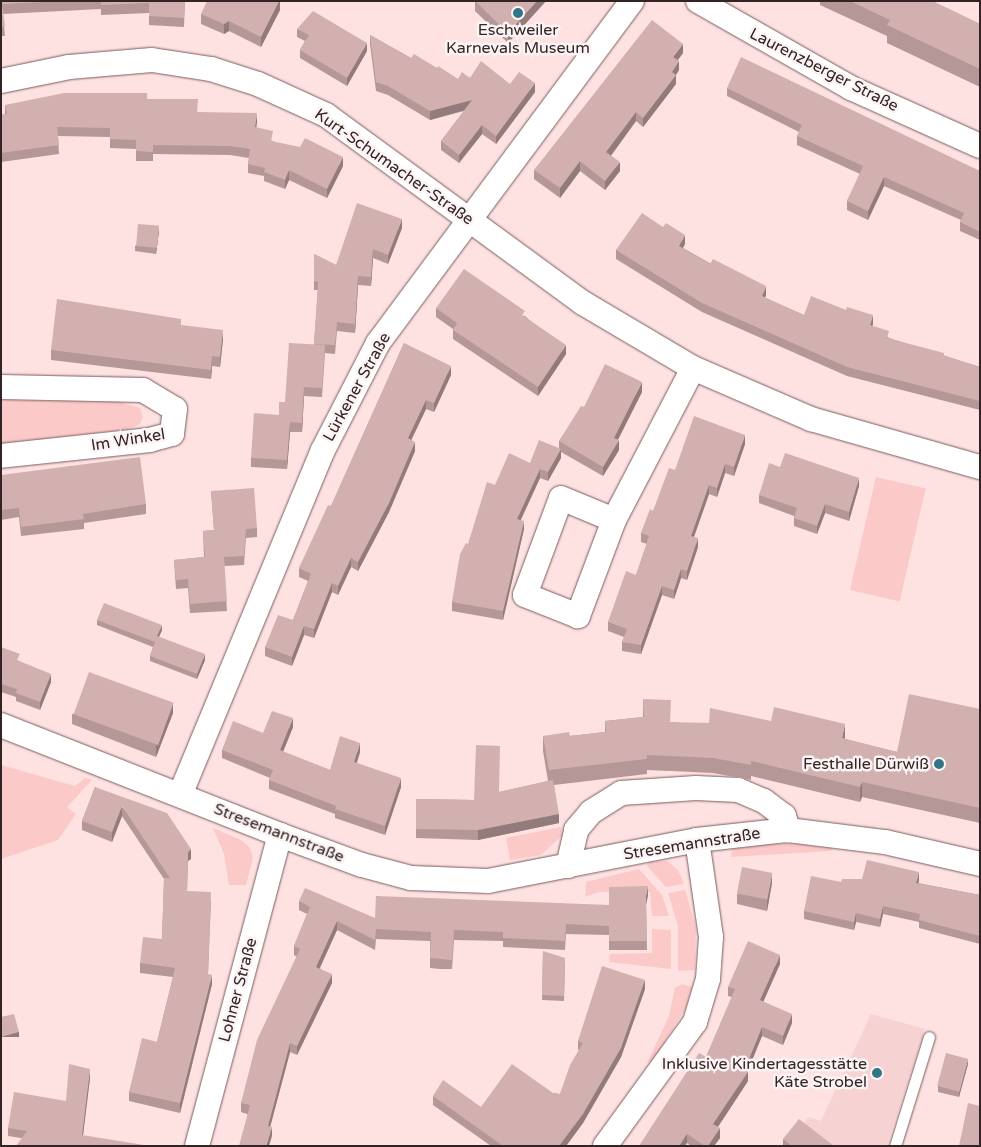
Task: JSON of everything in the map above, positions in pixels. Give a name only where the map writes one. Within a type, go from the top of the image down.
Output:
[{"type":"street","name":"Lürkener Straße","points":[[180,795],[322,450],[378,343],[468,218],[632,1]]},
{"type":"street","name":"Laurenzberger Straße","points":[[698,1],[851,88],[980,146]]},
{"type":"street","name":"Kurt-Schumacher-Straße","points":[[1,80],[69,67],[152,60],[211,69],[258,84],[326,116],[583,303],[693,368],[811,419],[980,467]]},
{"type":"street","points":[[614,520],[560,498],[525,595],[578,616],[614,520],[693,368]]},
{"type":"street","name":"Im Winkel","points":[[1,387],[143,390],[175,409],[172,434],[150,440],[1,456]]},
{"type":"street","name":"Stresemannstraße","points":[[1,726],[280,835],[362,865],[411,878],[488,881],[697,840],[788,830],[885,842],[980,864]]},
{"type":"street","name":"Stresemannstraße","points":[[568,866],[576,830],[591,812],[621,793],[696,788],[738,790],[764,801],[784,816],[788,830]]},
{"type":"street","name":"Lohner Straße","points":[[197,1146],[280,835]]},
{"type":"street","points":[[605,1146],[695,1022],[708,979],[711,937],[697,840]]},
{"type":"lane","points":[[895,1146],[929,1037]]},
{"type":"shaded area","points":[[1,398],[112,400],[140,408],[143,417],[140,424],[129,429],[1,446]]},
{"type":"shaded area","points":[[876,477],[926,488],[900,601],[850,590]]},
{"type":"shaded area","points":[[1,765],[75,786],[85,778],[92,780],[67,807],[76,814],[58,840],[1,859]]},
{"type":"shaded area","points":[[561,827],[563,835],[541,855],[510,860],[506,838]]},
{"type":"shaded area","points":[[213,828],[241,840],[250,848],[253,858],[246,885],[229,885],[224,854]]},
{"type":"shaded area","points":[[753,844],[818,844],[832,846],[831,851],[731,857],[732,848]]},
{"type":"shaded area","points":[[667,861],[678,870],[684,884],[666,887],[647,866],[649,862]]},
{"type":"shaded area","points":[[639,869],[662,895],[669,916],[652,916],[650,892],[599,892],[585,897],[586,882]]},
{"type":"shaded area","points":[[685,890],[696,928],[695,970],[678,971],[678,926],[668,893]]},
{"type":"shaded area","points":[[652,929],[671,930],[671,969],[609,962],[610,954],[652,953]]},
{"type":"shaded area","points":[[682,984],[692,987],[686,1008],[651,1063],[648,1061],[669,1016],[675,988]]},
{"type":"shaded area","name":"Inklusive Kindertagesstätte Käte Strobel","points":[[871,1014],[925,1029],[887,1146],[788,1146],[808,1117],[821,1121]]},
{"type":"building","points":[[1,1],[66,1],[2,4],[5,26],[1,27]]},
{"type":"building","points":[[101,1],[185,1],[184,18],[149,16],[149,3],[101,5]]},
{"type":"building","points":[[207,1],[279,1],[261,37],[229,21],[224,24],[201,14]]},
{"type":"building","points":[[475,1],[537,1],[508,33]]},
{"type":"building","points":[[850,1],[932,1],[980,24],[980,69],[887,25],[890,20]]},
{"type":"building","points":[[313,11],[367,43],[347,78],[300,50],[309,35],[297,29]]},
{"type":"building","points":[[652,20],[683,44],[673,57],[679,61],[672,72],[676,75],[643,118],[636,112],[606,152],[620,162],[605,181],[580,161],[560,188],[534,170]]},
{"type":"building","points":[[370,35],[411,58],[414,54],[437,68],[438,66],[458,79],[462,72],[470,78],[481,61],[510,84],[519,72],[535,83],[496,136],[482,125],[459,155],[441,141],[472,100],[430,111],[388,86],[376,82]]},
{"type":"building","points":[[741,57],[980,171],[980,232],[960,222],[964,213],[884,177],[868,211],[847,201],[863,166],[797,136],[802,125],[727,88]]},
{"type":"building","points":[[64,93],[147,93],[147,99],[198,99],[197,112],[257,113],[255,127],[273,131],[271,141],[300,147],[305,138],[343,157],[327,189],[289,170],[285,180],[264,172],[265,168],[248,164],[250,149],[230,146],[153,145],[153,152],[136,151],[136,140],[110,139],[110,128],[57,127],[59,145],[1,153],[1,115],[7,114],[5,105]]},
{"type":"building","points":[[357,203],[402,219],[388,255],[373,249],[371,277],[358,276],[355,324],[337,322],[335,345],[314,344],[318,282],[314,281],[314,254],[336,265]]},
{"type":"building","points":[[642,213],[663,227],[666,223],[685,235],[679,246],[710,264],[713,259],[766,286],[762,296],[804,315],[811,296],[846,310],[847,307],[873,315],[870,325],[889,331],[887,338],[944,353],[944,356],[980,367],[980,401],[847,367],[702,303],[616,250]]},
{"type":"building","points":[[138,224],[159,226],[157,248],[136,246]]},
{"type":"building","points":[[464,269],[525,311],[522,315],[566,345],[538,387],[453,330],[457,323],[436,308]]},
{"type":"building","points":[[57,299],[181,319],[181,325],[223,330],[220,357],[212,356],[211,370],[51,350]]},
{"type":"building","points":[[289,343],[325,345],[322,388],[304,387],[302,423],[290,422],[287,460],[251,458],[254,413],[279,415],[279,402],[285,402]]},
{"type":"building","points":[[404,343],[451,366],[434,403],[426,400],[408,438],[415,442],[389,503],[358,562],[351,558],[338,586],[332,583],[314,629],[304,626],[292,657],[265,647],[278,615],[293,620],[311,574],[299,568],[328,505],[331,506]]},
{"type":"building","points":[[605,364],[642,382],[614,438],[619,440],[603,467],[559,441],[581,406],[584,407]]},
{"type":"building","points":[[694,416],[745,435],[734,467],[725,464],[717,488],[709,485],[691,536],[698,538],[687,571],[681,569],[674,590],[662,586],[641,645],[622,642],[627,629],[608,622],[626,571],[636,575],[649,536],[641,533],[650,509],[653,511],[669,468],[675,470]]},
{"type":"building","points":[[539,440],[561,449],[548,472],[540,469],[517,519],[524,521],[503,611],[452,602],[460,554],[466,543],[468,544],[487,482],[495,485],[509,453],[530,463]]},
{"type":"building","points":[[785,453],[859,478],[849,512],[825,504],[817,526],[794,518],[797,508],[759,495],[769,463],[780,467]]},
{"type":"building","points":[[140,457],[146,504],[83,514],[84,519],[21,527],[19,508],[1,510],[1,475]]},
{"type":"building","points":[[254,488],[257,528],[246,529],[244,556],[224,557],[227,601],[190,604],[188,579],[176,580],[174,560],[205,557],[203,531],[214,530],[211,491]]},
{"type":"building","points":[[104,603],[162,625],[157,636],[205,654],[197,674],[150,656],[155,642],[97,620]]},
{"type":"building","points":[[1,647],[20,654],[17,660],[51,674],[40,702],[16,693],[17,689],[1,684]]},
{"type":"building","points":[[89,672],[174,703],[158,745],[74,714]]},
{"type":"building","points":[[909,694],[980,709],[980,808],[862,782],[860,787],[751,761],[751,765],[713,758],[647,755],[647,759],[549,770],[543,736],[569,732],[570,736],[606,732],[605,721],[644,717],[643,699],[671,700],[670,722],[709,723],[710,708],[771,721],[774,707],[845,724],[842,738],[897,752]]},
{"type":"building","points":[[272,711],[293,718],[280,750],[330,770],[340,736],[360,743],[354,762],[401,778],[385,826],[335,809],[336,806],[269,780],[273,770],[222,750],[233,721],[263,733]]},
{"type":"building","points":[[476,745],[500,746],[499,792],[553,780],[559,814],[478,830],[416,829],[416,799],[474,800]]},
{"type":"building","points":[[95,787],[167,813],[191,849],[188,852],[187,891],[211,892],[208,974],[212,975],[180,1103],[129,1092],[142,1038],[157,1042],[175,968],[140,963],[143,937],[162,939],[164,878],[170,878],[122,806],[112,832],[82,821]]},
{"type":"building","points":[[867,860],[919,872],[916,883],[980,895],[980,936],[919,920],[920,914],[883,906],[880,919],[856,913],[854,922],[804,911],[811,876],[841,882],[842,879],[862,879]]},
{"type":"building","points":[[742,867],[772,873],[767,899],[737,894]]},
{"type":"building","points":[[648,886],[646,896],[647,941],[609,941],[609,926],[566,924],[565,941],[503,938],[503,932],[454,930],[452,960],[430,958],[431,932],[376,929],[375,940],[337,921],[316,967],[332,974],[297,1046],[290,1043],[268,1126],[272,1127],[266,1146],[239,1146],[250,1105],[241,1103],[257,1040],[300,949],[294,946],[310,907],[299,901],[305,888],[375,918],[376,896],[609,905],[609,887]]},
{"type":"building","points":[[748,941],[780,955],[760,1000],[792,1014],[783,1036],[762,1027],[745,1069],[748,1072],[713,1124],[720,1128],[708,1146],[687,1134],[679,1146],[639,1146],[699,1053],[706,1057],[735,989],[728,987]]},
{"type":"building","points":[[543,951],[565,958],[564,996],[542,995]]},
{"type":"building","points":[[602,966],[645,980],[621,1048],[583,1114],[559,1146],[503,1146],[433,1096],[443,1080],[481,1107],[512,1064],[553,1093],[560,1094],[570,1065],[583,1043],[578,1041]]},
{"type":"building","points":[[14,1014],[19,1032],[1,1037],[1,1017]]},
{"type":"building","points":[[946,1053],[968,1059],[959,1092],[937,1086]]},
{"type":"building","points":[[69,1064],[90,1069],[82,1135],[150,1146],[16,1146],[27,1131],[8,1128],[14,1092],[66,1101]]},
{"type":"building","points":[[968,1103],[980,1106],[980,1146],[959,1146]]},
{"type":"building","points":[[799,1119],[834,1146],[792,1146],[783,1139]]},
{"type":"place","name":"Eschweiler Karnevals Museum","points":[[518,13]]},
{"type":"place","name":"Festhalle Dürwiß","points":[[939,764]]},
{"type":"place","name":"Inklusive Kindertagesstätte Käte Strobel","points":[[877,1073]]}]
